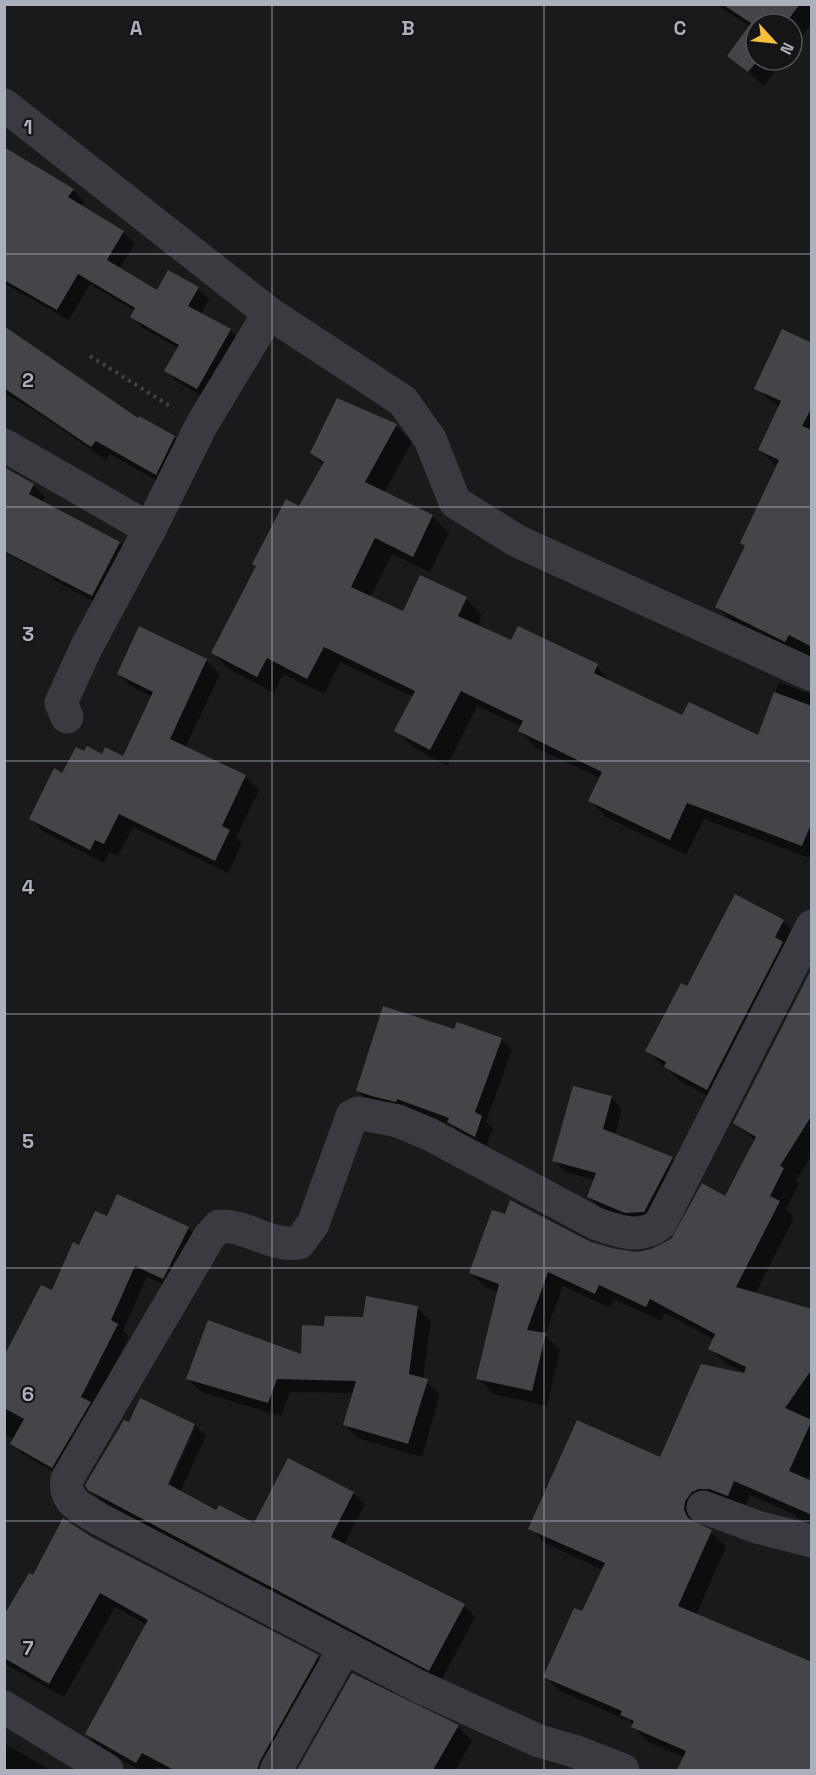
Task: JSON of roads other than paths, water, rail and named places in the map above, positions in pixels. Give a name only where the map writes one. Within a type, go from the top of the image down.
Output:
[{"type":"street","points":[[4,105],[269,313],[403,401],[430,440],[455,502],[518,541],[812,675]]},
{"type":"street","points":[[67,717],[61,703],[81,657],[150,529],[201,426],[269,313]]},
{"type":"street","points":[[4,445],[150,529]]},
{"type":"street","points":[[623,1770],[570,1761],[538,1741],[344,1649],[99,1519],[68,1498],[65,1491],[67,1479],[209,1237],[219,1226],[233,1226],[285,1245],[299,1243],[313,1224],[352,1116],[364,1112],[429,1134],[597,1224],[625,1233],[652,1230],[660,1224],[812,926]]},
{"type":"street","points":[[703,1507],[757,1527],[812,1541]]},
{"type":"street","points":[[276,1770],[344,1649]]},
{"type":"street","points":[[4,1707],[107,1770]]}]
